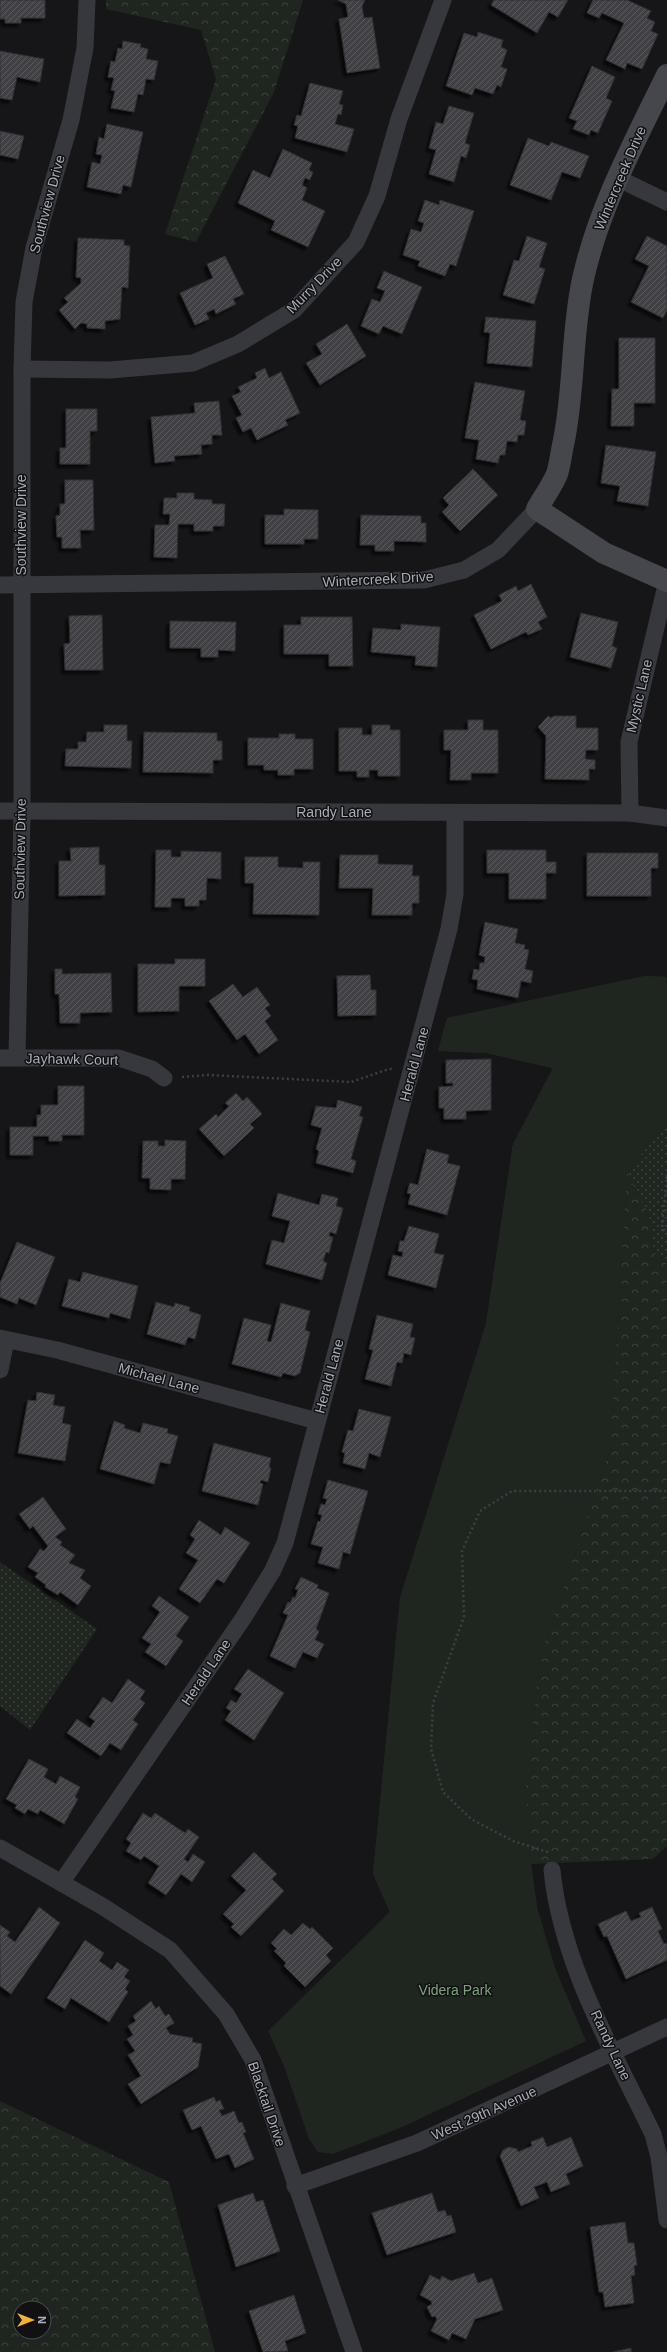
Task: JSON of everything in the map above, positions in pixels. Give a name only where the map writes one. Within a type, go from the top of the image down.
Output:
[{"type":"street","name":"Southview Drive","points":[[17,1058],[22,811],[21,585],[22,369],[24,302],[34,248],[71,120],[84,48],[87,0]]},
{"type":"street","name":"Murry Drive","points":[[22,369],[110,370],[193,363],[238,344],[294,310],[356,242],[377,196],[399,119],[443,0]]},
{"type":"street","name":"Wintercreek Drive","points":[[0,585],[424,580],[464,570],[498,550],[537,509],[557,474],[572,402],[575,324],[583,279],[596,233],[616,178],[667,75]]},
{"type":"street","points":[[616,178],[667,202]]},
{"type":"street","points":[[537,509],[604,553],[667,581]]},
{"type":"street","name":"Mystic Lane","points":[[630,813],[629,742],[667,581]]},
{"type":"street","name":"Randy Lane","points":[[0,811],[630,813],[667,818]]},
{"type":"street","name":"Herald Lane","points":[[61,1883],[244,1618],[273,1570],[285,1544],[412,1073],[449,929],[455,894],[455,813]]},
{"type":"street","name":"Jayhawk Court","points":[[0,1058],[119,1058],[152,1069],[164,1078]]},
{"type":"street","points":[[0,1370],[3,1339]]},
{"type":"street","name":"Michael Lane","points":[[3,1339],[57,1350],[317,1421]]},
{"type":"street","name":"Blacktail Drive","points":[[0,1848],[61,1883],[170,1950],[226,2014],[253,2060],[295,2186],[354,2352]]},
{"type":"street","name":"Randy Lane","points":[[552,1870],[557,1908],[568,1948],[656,2146],[667,2220]]},
{"type":"street","name":"West 29th Avenue","points":[[295,2186],[417,2143],[667,2027]]},
{"type":"path","points":[[164,1078],[208,1075],[350,1082],[389,1069],[412,1073]]},
{"type":"path","points":[[667,1175],[662,1228],[667,1234]]},
{"type":"path","points":[[552,1870],[552,1853],[513,1841],[471,1819],[443,1792],[432,1749],[433,1703],[464,1617],[462,1551],[480,1511],[512,1491],[667,1491]]},
{"type":"green space","points":[[106,0],[303,0],[274,92],[196,242],[165,234],[216,79],[201,30],[106,9]]},
{"type":"green space","name":"Videra Park","points":[[645,976],[667,977],[627,1173],[649,1215],[654,1254],[667,1264],[667,1846],[653,1859],[531,1864],[537,1907],[355,1947],[390,1912],[373,1874],[400,1598],[486,1324],[513,1144],[553,1068],[486,1053],[438,1051],[447,1018]]},
{"type":"green space","name":"Videra Park","points":[[645,976],[667,977],[667,1126],[660,1131],[627,1173],[610,1450],[540,1657],[526,1787],[531,1864],[537,1907],[555,1968],[586,2041],[400,2128],[333,2154],[318,2152],[309,2139],[284,2066],[268,2031],[390,1912],[373,1874],[400,1598],[486,1324],[513,1144],[553,1068],[486,1053],[438,1051],[447,1018]]},
{"type":"green space","points":[[667,1088],[667,1264],[654,1254],[649,1215],[571,1116]]},
{"type":"green space","points":[[0,1562],[97,1629],[30,1730],[0,1706]]},
{"type":"green space","points":[[0,2101],[169,2182],[215,2352],[0,2352]]},
{"type":"building","points":[[0,0],[45,0],[45,18],[21,18],[21,23],[5,23],[5,19],[0,19]]},
{"type":"building","points":[[338,0],[365,0],[362,6],[364,18],[372,17],[380,68],[347,73],[339,19],[348,17],[346,4]]},
{"type":"building","points":[[494,0],[568,0],[558,17],[549,12],[537,33],[491,5]]},
{"type":"building","points":[[593,0],[627,0],[651,11],[647,18],[655,22],[651,31],[658,34],[642,69],[627,63],[625,69],[606,60],[624,23],[602,13],[599,18],[587,13]]},
{"type":"building","points":[[478,32],[503,40],[501,47],[507,50],[501,67],[507,69],[501,87],[497,85],[493,94],[475,88],[472,95],[446,86],[464,33],[477,37]]},
{"type":"building","points":[[123,41],[141,44],[140,47],[148,49],[146,59],[158,61],[154,80],[146,79],[143,95],[138,94],[134,112],[111,108],[115,91],[111,90],[114,78],[108,77],[111,61],[115,62],[118,48],[122,49]]},
{"type":"building","points":[[0,51],[44,59],[40,82],[17,77],[12,100],[0,98]]},
{"type":"building","points":[[592,66],[615,77],[606,98],[612,101],[598,133],[591,130],[589,135],[573,129],[577,121],[569,118]]},
{"type":"building","points":[[310,83],[343,91],[339,104],[343,105],[341,115],[338,114],[335,124],[354,129],[347,152],[295,138],[298,126],[294,125],[297,115],[301,116]]},
{"type":"building","points":[[449,106],[474,113],[465,143],[470,145],[466,158],[461,156],[454,182],[429,174],[436,150],[429,148],[436,122],[443,124]]},
{"type":"building","points":[[107,124],[143,132],[131,187],[123,185],[121,194],[87,187],[92,162],[100,164],[102,155],[96,154],[99,137],[104,139]]},
{"type":"building","points":[[0,131],[24,136],[18,159],[0,155]]},
{"type":"building","points":[[528,138],[549,146],[551,142],[589,156],[580,178],[562,172],[551,200],[510,185]]},
{"type":"building","points":[[283,149],[312,163],[309,170],[313,172],[310,180],[305,178],[302,185],[307,188],[302,200],[325,211],[308,247],[271,230],[275,221],[238,203],[253,170],[270,178]]},
{"type":"building","points":[[425,200],[439,205],[440,200],[474,211],[456,266],[450,264],[445,276],[418,266],[420,261],[403,255],[411,229],[421,232],[424,223],[418,221]]},
{"type":"building","points":[[527,236],[547,243],[539,267],[545,269],[534,304],[503,295],[514,260],[519,261]]},
{"type":"building","points":[[647,236],[667,246],[667,310],[663,318],[631,302],[649,266],[635,259]]},
{"type":"building","points":[[78,238],[124,240],[124,245],[130,246],[128,288],[122,287],[120,319],[105,321],[105,329],[87,328],[87,324],[81,323],[75,329],[59,310],[68,302],[64,298],[81,283],[81,278],[76,277]]},
{"type":"building","points":[[225,256],[244,294],[233,299],[236,304],[216,314],[214,309],[206,313],[209,319],[195,325],[180,293],[213,278],[207,264]]},
{"type":"building","points":[[384,271],[422,287],[402,334],[383,326],[379,334],[361,326],[372,299],[380,302],[385,291],[377,288]]},
{"type":"building","points":[[486,317],[536,321],[532,367],[487,363],[490,333],[484,332]]},
{"type":"building","points":[[347,324],[366,356],[320,385],[306,363],[322,354],[316,344]]},
{"type":"building","points":[[619,338],[655,338],[655,403],[634,403],[634,426],[611,426],[612,389],[619,389]]},
{"type":"building","points":[[265,368],[269,378],[281,372],[300,413],[285,420],[288,425],[257,440],[251,428],[243,432],[236,418],[242,415],[232,396],[241,392],[238,387],[257,378],[255,373]]},
{"type":"building","points":[[475,382],[525,391],[520,420],[526,421],[524,435],[518,435],[517,442],[507,441],[505,455],[500,455],[498,463],[476,459],[479,440],[465,438]]},
{"type":"building","points":[[219,401],[222,435],[212,435],[212,444],[201,445],[202,454],[174,456],[175,461],[155,463],[151,417],[195,413],[194,403]]},
{"type":"building","points":[[66,409],[97,409],[97,431],[90,431],[90,464],[60,464],[60,448],[66,448]]},
{"type":"building","points":[[606,445],[656,452],[648,506],[617,501],[620,486],[601,483]]},
{"type":"building","points":[[473,469],[498,495],[460,531],[442,512],[449,505],[443,498]]},
{"type":"building","points":[[65,480],[93,480],[94,530],[80,530],[81,548],[62,548],[62,537],[57,537],[56,516],[60,515],[60,504],[65,504]]},
{"type":"building","points":[[177,493],[194,493],[194,499],[212,500],[212,504],[225,504],[224,526],[213,526],[213,531],[194,531],[194,524],[178,524],[177,558],[154,557],[155,525],[169,525],[170,514],[163,514],[164,498],[177,498]]},
{"type":"building","points":[[284,509],[318,510],[318,539],[304,539],[304,544],[265,544],[265,515],[284,515]]},
{"type":"building","points":[[361,515],[421,516],[421,523],[426,523],[426,542],[394,541],[394,551],[375,551],[375,545],[360,545]]},
{"type":"building","points":[[531,584],[547,617],[538,622],[542,629],[528,635],[526,632],[491,649],[474,615],[502,601],[499,595],[516,586],[518,591]]},
{"type":"building","points":[[581,613],[618,622],[612,646],[617,648],[611,668],[570,657]]},
{"type":"building","points":[[102,615],[103,670],[65,670],[64,644],[70,643],[69,616]]},
{"type":"building","points":[[301,617],[352,617],[353,666],[329,666],[329,654],[284,654],[284,625],[301,625]]},
{"type":"building","points":[[170,621],[236,622],[235,651],[218,650],[218,657],[201,657],[201,648],[170,648]]},
{"type":"building","points":[[401,624],[440,627],[437,667],[415,665],[416,656],[371,652],[373,628],[401,630]]},
{"type":"building","points":[[548,716],[551,718],[554,716],[576,716],[576,728],[598,728],[598,750],[586,750],[585,759],[595,760],[595,769],[589,769],[589,780],[545,779],[546,736],[538,727]]},
{"type":"building","points":[[468,720],[483,720],[483,730],[498,730],[498,773],[471,773],[471,780],[450,780],[451,750],[444,750],[444,730],[468,730]]},
{"type":"building","points":[[104,725],[127,725],[127,741],[132,741],[131,768],[65,766],[66,749],[78,749],[78,742],[86,742],[87,732],[104,732]]},
{"type":"building","points":[[372,725],[390,725],[390,730],[400,730],[400,776],[378,776],[378,770],[369,770],[369,777],[357,777],[357,771],[339,771],[339,728],[362,728],[362,735],[372,735]]},
{"type":"building","points":[[144,732],[217,733],[217,741],[222,741],[222,760],[213,760],[213,773],[143,772]]},
{"type":"building","points":[[279,734],[295,734],[295,739],[313,739],[313,769],[294,769],[294,775],[278,775],[278,770],[264,770],[264,765],[248,765],[248,738],[279,738]]},
{"type":"building","points":[[99,847],[99,865],[105,865],[105,895],[59,896],[59,861],[71,861],[70,848]]},
{"type":"building","points":[[156,850],[171,850],[171,857],[181,857],[181,851],[221,852],[221,879],[207,878],[206,900],[199,900],[199,906],[185,906],[185,898],[171,898],[171,907],[155,907]]},
{"type":"building","points":[[487,850],[546,850],[546,862],[556,862],[556,873],[546,873],[546,899],[509,899],[509,873],[487,873]]},
{"type":"building","points":[[587,853],[658,853],[658,868],[651,868],[651,896],[587,896]]},
{"type":"building","points":[[340,855],[378,855],[378,864],[413,865],[412,876],[419,876],[419,903],[412,903],[412,915],[372,915],[373,888],[339,888]]},
{"type":"building","points":[[245,857],[278,857],[278,867],[303,868],[303,862],[320,862],[319,915],[253,914],[254,883],[245,883]]},
{"type":"building","points":[[485,922],[518,929],[515,943],[525,945],[524,949],[529,950],[525,969],[533,971],[531,983],[521,981],[518,998],[477,989],[478,980],[472,979],[474,969],[479,970],[480,963],[484,963],[485,957],[479,955]]},
{"type":"building","points":[[175,959],[205,959],[205,986],[179,986],[179,1011],[138,1012],[138,964],[175,964]]},
{"type":"building","points":[[55,969],[62,969],[62,974],[111,973],[112,1012],[80,1013],[80,1023],[60,1023],[59,994],[55,994]]},
{"type":"building","points":[[370,975],[371,990],[376,990],[376,1015],[338,1016],[337,976]]},
{"type":"building","points":[[233,984],[243,997],[257,987],[270,1005],[265,1008],[271,1016],[265,1021],[278,1040],[259,1054],[245,1034],[237,1040],[209,1001]]},
{"type":"building","points":[[491,1059],[491,1110],[466,1111],[466,1119],[444,1119],[444,1108],[439,1108],[439,1087],[453,1086],[453,1083],[446,1083],[446,1060]]},
{"type":"building","points":[[58,1086],[84,1086],[84,1135],[62,1135],[62,1141],[49,1141],[49,1136],[33,1136],[33,1155],[10,1155],[10,1127],[37,1127],[37,1115],[41,1115],[41,1105],[58,1105]]},
{"type":"building","points":[[236,1093],[243,1101],[247,1097],[262,1114],[250,1124],[254,1128],[224,1156],[199,1129],[216,1114],[218,1117],[229,1106],[225,1103]]},
{"type":"building","points":[[338,1100],[362,1107],[359,1116],[363,1117],[351,1159],[356,1161],[353,1173],[316,1163],[319,1151],[316,1149],[322,1128],[311,1125],[316,1106],[336,1108]]},
{"type":"building","points":[[165,1140],[186,1141],[185,1179],[171,1179],[171,1190],[150,1189],[150,1178],[142,1178],[143,1141],[158,1141],[158,1146],[165,1146]]},
{"type":"building","points":[[427,1149],[449,1155],[447,1163],[460,1166],[447,1215],[408,1204],[411,1194],[407,1193],[410,1183],[418,1185]]},
{"type":"building","points":[[278,1193],[319,1205],[322,1194],[338,1198],[336,1206],[343,1208],[336,1234],[330,1232],[329,1236],[333,1237],[329,1253],[326,1252],[323,1261],[327,1263],[322,1280],[266,1264],[272,1240],[284,1243],[290,1221],[272,1216]]},
{"type":"building","points":[[409,1226],[439,1234],[434,1253],[444,1255],[436,1288],[388,1275],[393,1255],[402,1257],[403,1252],[398,1251],[400,1241],[404,1241]]},
{"type":"building","points":[[17,1242],[55,1257],[36,1305],[19,1298],[17,1304],[0,1297],[0,1283]]},
{"type":"building","points":[[83,1272],[138,1286],[130,1319],[110,1313],[109,1318],[62,1306],[69,1279],[80,1282]]},
{"type":"building","points":[[156,1302],[174,1307],[175,1303],[190,1307],[189,1311],[201,1315],[195,1339],[188,1337],[185,1345],[147,1334]]},
{"type":"building","points":[[281,1303],[310,1311],[305,1330],[310,1332],[300,1373],[295,1376],[283,1373],[281,1377],[232,1364],[244,1318],[271,1325],[267,1341],[271,1342]]},
{"type":"building","points":[[377,1315],[413,1324],[410,1337],[415,1338],[411,1355],[404,1353],[402,1363],[397,1362],[391,1386],[365,1379],[373,1350],[369,1349]]},
{"type":"building","points":[[37,1392],[55,1395],[53,1405],[65,1407],[62,1423],[71,1425],[65,1461],[18,1453],[28,1400],[36,1401]]},
{"type":"building","points":[[359,1409],[391,1417],[380,1457],[369,1453],[365,1469],[343,1463],[345,1453],[342,1452],[348,1430],[353,1431]]},
{"type":"building","points":[[114,1421],[125,1425],[124,1428],[140,1433],[143,1423],[168,1429],[167,1433],[178,1436],[170,1464],[160,1462],[154,1484],[100,1469]]},
{"type":"building","points":[[214,1443],[271,1458],[269,1467],[271,1468],[268,1482],[261,1480],[260,1483],[263,1484],[258,1505],[202,1491]]},
{"type":"building","points":[[328,1480],[368,1491],[350,1554],[343,1552],[339,1569],[318,1563],[323,1547],[311,1544],[318,1521],[320,1522],[322,1515],[318,1514],[321,1504],[325,1505],[327,1499],[323,1498]]},
{"type":"building","points":[[43,1497],[66,1529],[55,1537],[62,1542],[60,1545],[75,1555],[69,1563],[85,1570],[80,1578],[91,1586],[78,1605],[60,1592],[58,1595],[45,1587],[46,1585],[35,1577],[38,1573],[28,1567],[40,1549],[44,1551],[48,1546],[33,1526],[30,1529],[19,1514]]},
{"type":"building","points":[[199,1520],[221,1535],[225,1527],[250,1543],[224,1583],[217,1579],[200,1603],[179,1589],[198,1560],[186,1553],[195,1539],[190,1535]]},
{"type":"building","points":[[301,1577],[318,1585],[317,1588],[329,1593],[316,1629],[319,1631],[315,1640],[324,1644],[317,1658],[303,1652],[295,1668],[270,1656],[288,1615],[283,1613],[288,1602],[290,1603],[293,1597],[295,1598],[298,1590],[295,1589]]},
{"type":"building","points":[[159,1596],[189,1617],[176,1636],[183,1641],[166,1666],[145,1652],[151,1644],[142,1638],[160,1612],[152,1606]]},
{"type":"building","points":[[248,1669],[284,1693],[254,1740],[225,1720],[231,1711],[226,1708],[231,1700],[236,1703],[242,1694],[234,1689]]},
{"type":"building","points":[[128,1679],[145,1691],[140,1699],[145,1703],[133,1720],[138,1724],[121,1750],[110,1743],[101,1756],[67,1733],[77,1719],[90,1728],[95,1721],[89,1717],[103,1697],[112,1703]]},
{"type":"building","points":[[29,1759],[48,1769],[44,1777],[56,1784],[60,1776],[80,1787],[75,1797],[78,1799],[64,1824],[40,1810],[38,1814],[28,1809],[25,1814],[15,1808],[17,1805],[6,1799]]},
{"type":"building","points":[[143,1813],[151,1818],[155,1813],[185,1833],[188,1829],[199,1837],[184,1859],[188,1862],[193,1854],[205,1862],[192,1882],[181,1874],[166,1895],[148,1883],[159,1866],[144,1856],[141,1860],[126,1851],[131,1843],[126,1839]]},
{"type":"building","points":[[254,1852],[277,1874],[272,1879],[284,1891],[241,1936],[231,1927],[234,1924],[223,1914],[246,1890],[231,1876]]},
{"type":"building","points":[[39,1907],[60,1923],[11,1994],[0,1986],[0,1925],[10,1932],[7,1936],[15,1942]]},
{"type":"building","points":[[652,1907],[662,1929],[658,1931],[664,1944],[667,1943],[667,1960],[626,1979],[607,1936],[604,1937],[598,1924],[626,1911],[631,1921],[641,1917],[639,1913]]},
{"type":"building","points":[[303,1923],[310,1929],[312,1927],[333,1948],[326,1955],[331,1961],[305,1987],[284,1966],[286,1963],[274,1951],[277,1949],[271,1943],[284,1929],[291,1935]]},
{"type":"building","points":[[85,1940],[104,1953],[99,1961],[112,1970],[117,1962],[129,1970],[124,1977],[130,1981],[125,1989],[128,1992],[109,2022],[71,1998],[65,2009],[47,1998]]},
{"type":"building","points":[[151,2001],[156,2009],[159,2006],[165,2016],[169,2014],[174,2023],[166,2028],[170,2034],[193,2038],[192,2042],[202,2044],[198,2067],[141,2104],[128,2084],[141,2076],[128,2055],[135,2051],[127,2039],[133,2035],[128,2026],[136,2021],[133,2016]]},
{"type":"building","points":[[214,2097],[216,2102],[220,2100],[224,2109],[219,2110],[222,2116],[234,2111],[239,2123],[242,2122],[246,2132],[243,2133],[254,2159],[235,2168],[229,2154],[216,2159],[201,2126],[192,2130],[183,2110]]},
{"type":"building","points":[[543,2137],[547,2147],[571,2137],[583,2166],[566,2174],[570,2184],[551,2192],[547,2182],[534,2187],[539,2198],[521,2206],[500,2156],[503,2150],[509,2147],[517,2149],[518,2152],[532,2146],[531,2142]]},
{"type":"building","points":[[253,2193],[256,2202],[263,2200],[280,2251],[236,2267],[218,2205]]},
{"type":"building","points":[[432,2193],[438,2212],[445,2210],[447,2216],[451,2215],[456,2232],[387,2255],[372,2213]]},
{"type":"building","points":[[625,2222],[628,2243],[634,2243],[637,2265],[634,2266],[635,2275],[631,2276],[634,2303],[605,2307],[603,2292],[599,2292],[590,2227]]},
{"type":"building","points":[[474,2273],[478,2283],[492,2278],[503,2310],[475,2319],[466,2339],[452,2333],[449,2340],[431,2331],[437,2319],[435,2316],[432,2317],[427,2307],[432,2304],[431,2301],[420,2295],[430,2275],[440,2280],[442,2276],[451,2281]]},
{"type":"building","points":[[294,2295],[306,2333],[285,2341],[288,2351],[263,2352],[249,2311]]},
{"type":"building","points":[[631,2348],[631,2352],[613,2352]]}]
